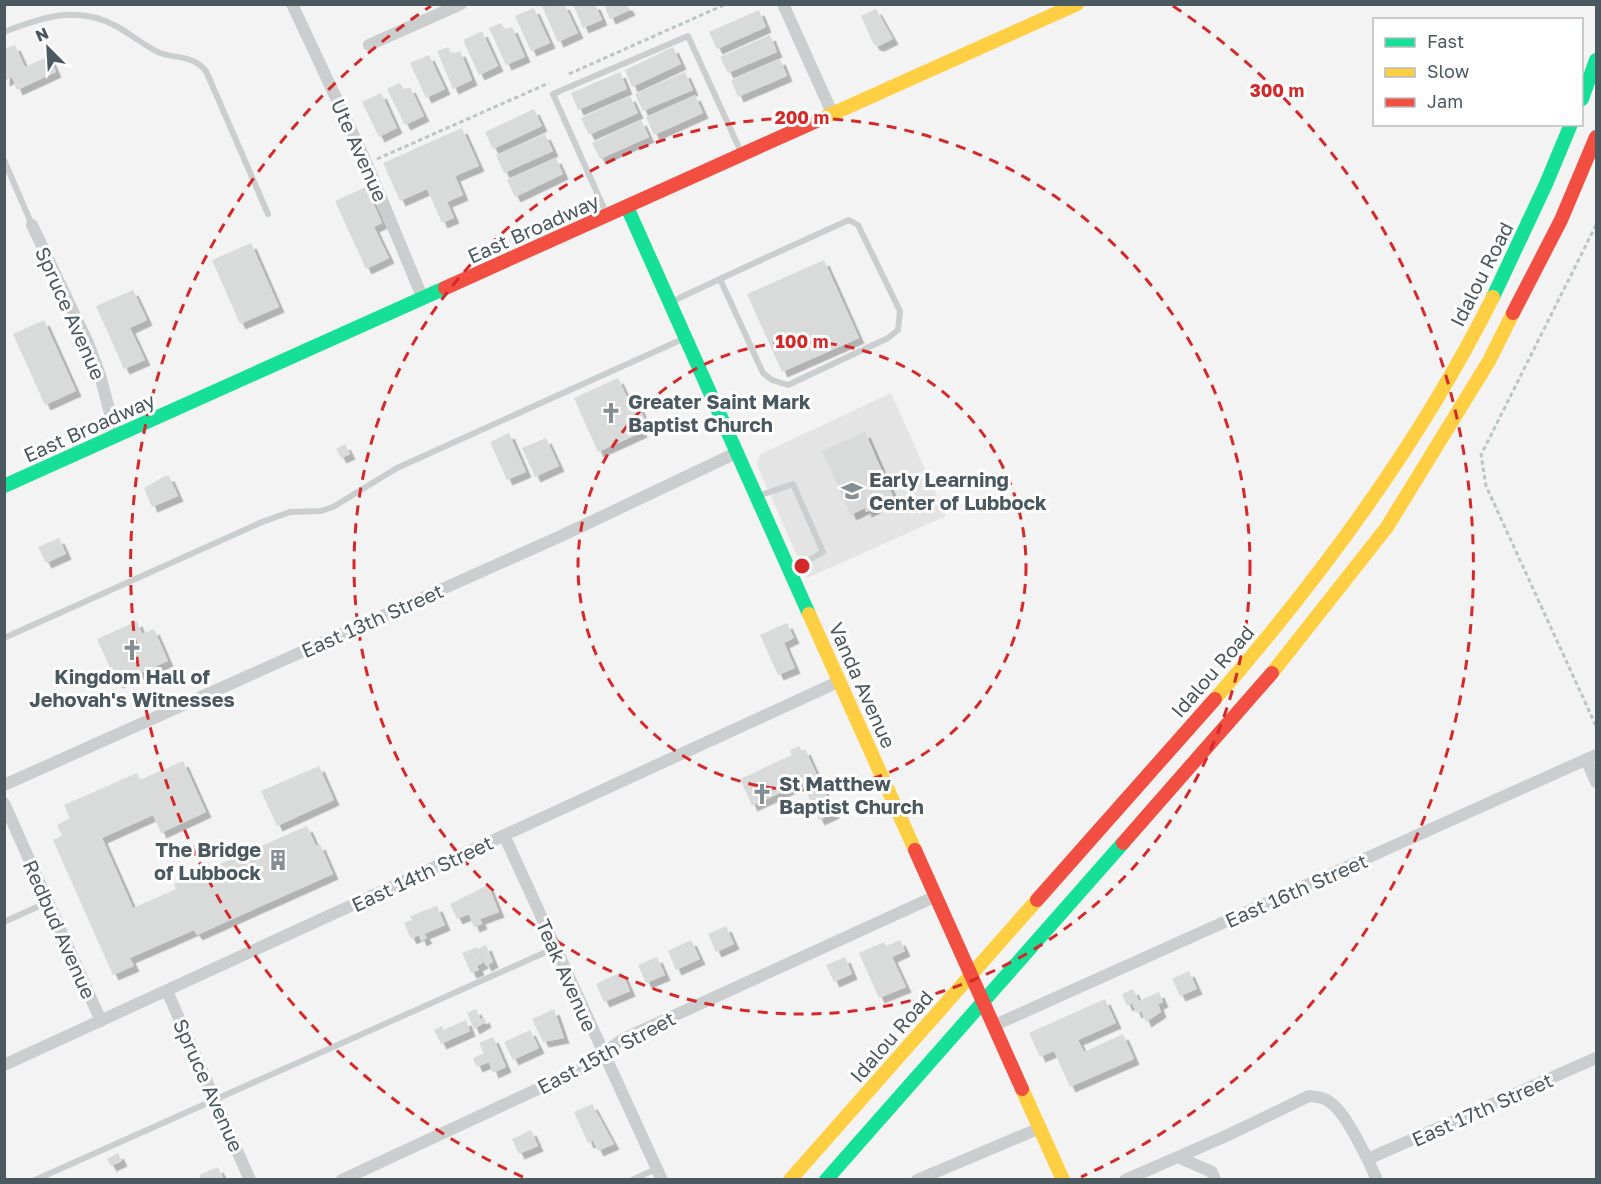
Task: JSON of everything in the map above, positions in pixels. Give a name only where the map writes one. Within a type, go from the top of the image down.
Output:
[{"type":"main road","name":"East Broadway","points":[[4,486],[1077,4]]},
{"type":"main road","points":[[1583,94],[1596,60]]},
{"type":"main road","name":"Idalou Road","points":[[790,1179],[1279,623],[1364,510],[1412,438],[1493,296],[1543,192],[1570,126]]},
{"type":"main road","points":[[826,1179],[1271,675],[1388,527],[1451,427],[1515,313],[1561,220],[1596,137]]},
{"type":"main road","name":"Vanda Avenue","points":[[627,207],[1063,1179]]},
{"type":"street","name":"Ute Avenue","points":[[291,4],[367,164],[423,299]]},
{"type":"street","points":[[369,45],[461,4]]},
{"type":"street","points":[[783,4],[833,115]]},
{"type":"street","name":"Spruce Avenue","points":[[32,225],[88,343],[100,375],[116,436]]},
{"type":"street","name":"East 13th Street","points":[[4,785],[561,536],[738,452]]},
{"type":"street","name":"East 14th Street","points":[[4,1065],[840,681]]},
{"type":"street","points":[[1591,757],[1596,782]]},
{"type":"street","name":"East 16th Street","points":[[994,1025],[1591,757]]},
{"type":"street","name":"Redbud Avenue","points":[[4,803],[101,1021]]},
{"type":"street","name":"Teak Avenue","points":[[504,835],[602,1054],[659,1174]]},
{"type":"street","name":"East 15th Street","points":[[342,1179],[583,1068],[623,1039],[936,896]]},
{"type":"street","name":"Spruce Avenue","points":[[167,991],[250,1179]]},
{"type":"street","name":"East 17th Street","points":[[1368,1159],[1596,1058]]},
{"type":"street","points":[[1125,1179],[1309,1096],[1321,1097],[1333,1104],[1345,1118],[1377,1179]]},
{"type":"street","points":[[917,1179],[1040,1128]]},
{"type":"street","points":[[1178,1157],[1212,1172],[1215,1179]]},
{"type":"lane","points":[[4,32],[45,16],[79,14],[101,18],[158,52],[198,62],[206,71],[268,214]]},
{"type":"lane","points":[[608,216],[553,94],[688,36],[743,154]]},
{"type":"lane","points":[[4,160],[32,225]]},
{"type":"lane","points":[[670,302],[720,279],[849,220],[858,225],[900,311],[898,330],[888,338],[788,385],[782,385],[763,373],[720,279]]},
{"type":"lane","points":[[4,638],[262,522],[290,512],[321,511],[333,507],[397,468],[686,337]]},
{"type":"lane","points":[[758,496],[793,484],[798,493],[823,552],[791,570]]},
{"type":"lane","points":[[4,922],[48,902]]},
{"type":"lane","points":[[35,1179],[555,948]]},
{"type":"lane","points":[[633,1179],[659,1174]]},
{"type":"path","points":[[1596,225],[1481,454],[1486,486],[1596,726]]},
{"type":"shaded area","name":"Early Learning Center of Lubbock","points":[[891,393],[946,516],[807,578],[757,465],[758,460],[761,454]]},
{"type":"building","points":[[541,4],[556,4],[557,7],[564,4],[578,33],[558,42]]},
{"type":"building","points":[[573,4],[595,4],[602,20],[583,28]]},
{"type":"building","points":[[604,5],[627,5],[630,10],[610,19]]},
{"type":"building","points":[[534,8],[550,43],[531,51],[515,16]]},
{"type":"building","points":[[876,9],[893,39],[879,46],[874,45],[861,16]]},
{"type":"building","points":[[759,10],[766,27],[717,49],[709,32]]},
{"type":"building","points":[[501,23],[505,30],[512,27],[525,57],[506,65],[489,28]]},
{"type":"building","points":[[482,31],[498,66],[479,75],[463,40]]},
{"type":"building","points":[[770,35],[777,52],[728,73],[720,57]]},
{"type":"building","points":[[15,45],[25,67],[49,56],[56,72],[17,90],[12,77],[4,81],[4,49]]},
{"type":"building","points":[[448,47],[452,54],[460,51],[472,80],[453,89],[437,51]]},
{"type":"building","points":[[673,47],[681,64],[632,87],[625,70]]},
{"type":"building","points":[[429,55],[445,89],[426,98],[410,63]]},
{"type":"building","points":[[780,59],[787,76],[738,97],[731,80]]},
{"type":"building","points":[[620,72],[627,89],[578,110],[571,93]]},
{"type":"building","points":[[685,72],[693,90],[643,111],[635,94]]},
{"type":"building","points":[[400,83],[404,90],[410,87],[424,116],[405,125],[387,89]]},
{"type":"building","points":[[381,93],[397,128],[379,137],[362,102]]},
{"type":"building","points":[[695,95],[703,113],[654,135],[646,117]]},
{"type":"building","points":[[630,96],[638,113],[589,135],[581,118]]},
{"type":"building","points":[[534,109],[542,126],[493,149],[485,132]]},
{"type":"building","points":[[641,120],[649,137],[600,159],[592,143]]},
{"type":"building","points":[[462,128],[479,166],[455,176],[463,195],[447,202],[454,218],[442,223],[427,189],[400,201],[383,163]]},
{"type":"building","points":[[545,134],[553,151],[504,173],[496,155]]},
{"type":"building","points":[[556,158],[563,174],[515,197],[507,180]]},
{"type":"building","points":[[366,187],[382,223],[374,227],[389,258],[366,269],[335,201]]},
{"type":"building","points":[[251,243],[279,307],[240,324],[212,260]]},
{"type":"building","points":[[824,260],[859,338],[782,372],[747,294]]},
{"type":"building","points":[[133,290],[147,320],[130,328],[145,360],[124,369],[96,306]]},
{"type":"building","points":[[44,320],[76,391],[45,405],[13,334]]},
{"type":"building","name":"Greater Saint Mark Baptist Church","points":[[618,378],[632,408],[638,405],[644,418],[638,421],[642,432],[598,452],[574,398]]},
{"type":"building","points":[[865,432],[893,496],[874,504],[875,508],[866,512],[865,508],[851,515],[822,451]]},
{"type":"building","points":[[509,433],[526,472],[507,480],[490,442]]},
{"type":"building","points":[[546,438],[559,466],[535,477],[522,448]]},
{"type":"building","points":[[345,444],[350,454],[341,458],[336,449]]},
{"type":"building","points":[[169,476],[178,496],[152,507],[144,488]]},
{"type":"building","points":[[59,538],[66,554],[46,563],[38,547]]},
{"type":"building","name":"Kingdom Hall of Jehovah's Witnesses","points":[[137,621],[142,634],[154,629],[168,661],[117,683],[97,639]]},
{"type":"building","points":[[787,623],[794,638],[784,643],[795,668],[778,675],[760,635]]},
{"type":"building","name":"St Matthew Baptist Church","points":[[799,746],[802,751],[805,749],[834,813],[819,820],[802,783],[752,806],[740,779],[792,755],[790,750]]},
{"type":"building","name":"The Bridge of Lubbock","points":[[183,761],[206,812],[161,833],[153,815],[102,838],[133,908],[176,889],[174,884],[307,826],[316,846],[320,844],[333,874],[197,935],[194,930],[130,958],[134,966],[113,975],[53,840],[62,836],[57,825],[70,818],[64,805],[137,773],[140,780]]},
{"type":"building","points":[[319,766],[334,800],[277,826],[261,791]]},
{"type":"building","points":[[488,885],[499,912],[480,919],[482,924],[474,927],[469,914],[457,919],[450,904]]},
{"type":"building","points":[[437,906],[445,925],[424,934],[427,938],[421,941],[419,935],[411,939],[404,923],[412,920],[410,916]]},
{"type":"building","points":[[726,926],[734,944],[716,952],[708,934]]},
{"type":"building","points":[[691,940],[700,959],[676,970],[668,951]]},
{"type":"building","points":[[900,940],[905,951],[892,957],[906,987],[879,998],[859,953],[884,942],[886,946]]},
{"type":"building","points":[[486,945],[493,962],[486,966],[478,949]]},
{"type":"building","points":[[477,947],[483,963],[477,966],[479,970],[471,973],[462,953]]},
{"type":"building","points":[[657,957],[665,975],[646,983],[638,965]]},
{"type":"building","points":[[845,957],[852,974],[834,982],[826,965]]},
{"type":"building","points":[[1189,971],[1197,989],[1180,996],[1172,979]]},
{"type":"building","points":[[622,972],[630,991],[604,1002],[596,984]]},
{"type":"building","points":[[1133,989],[1139,1001],[1159,992],[1163,1002],[1158,1004],[1161,1012],[1146,1022],[1141,1011],[1136,1013],[1132,1003],[1127,1006],[1122,994]]},
{"type":"building","points":[[1105,999],[1116,1023],[1078,1040],[1084,1052],[1123,1034],[1134,1059],[1070,1087],[1054,1051],[1040,1057],[1029,1033]]},
{"type":"building","points":[[476,1009],[480,1019],[484,1017],[486,1022],[474,1029],[467,1013]]},
{"type":"building","points":[[554,1009],[564,1038],[543,1042],[532,1019]]},
{"type":"building","points":[[466,1020],[470,1031],[441,1044],[434,1030],[442,1026],[443,1030]]},
{"type":"building","points":[[530,1030],[539,1048],[513,1060],[504,1042]]},
{"type":"building","points":[[493,1037],[506,1067],[493,1073],[489,1062],[477,1067],[473,1058],[484,1053],[479,1043]]},
{"type":"building","points":[[592,1104],[614,1144],[598,1151],[590,1135],[592,1142],[588,1143],[574,1112]]},
{"type":"building","points":[[531,1130],[538,1146],[519,1154],[512,1139]]},
{"type":"building","points":[[118,1153],[122,1161],[111,1166],[107,1159]]},
{"type":"building","points":[[218,1167],[224,1180],[201,1180],[199,1175]]},
{"type":"traffic: fast","points":[[1583,96],[1596,60]]},
{"type":"traffic: fast","points":[[1493,297],[1546,184],[1570,126]]},
{"type":"traffic: fast","points":[[627,207],[809,614]]},
{"type":"traffic: fast","points":[[4,486],[445,288]]},
{"type":"traffic: fast","points":[[826,1180],[1123,843]]},
{"type":"traffic: slow","points":[[823,118],[1077,4]]},
{"type":"traffic: slow","points":[[1215,699],[1293,605],[1367,507],[1434,404],[1493,297]]},
{"type":"traffic: slow","points":[[1272,673],[1387,527],[1489,361],[1513,313]]},
{"type":"traffic: slow","points":[[809,614],[915,850]]},
{"type":"traffic: slow","points":[[790,1180],[1037,900]]},
{"type":"traffic: slow","points":[[1022,1089],[1063,1180]]},
{"type":"traffic: jam","points":[[445,288],[823,118]]},
{"type":"traffic: jam","points":[[1513,313],[1561,220],[1596,137]]},
{"type":"traffic: jam","points":[[1123,843],[1272,673]]},
{"type":"traffic: jam","points":[[1037,900],[1215,699]]},
{"type":"traffic: jam","points":[[915,850],[1022,1089]]},
{"type":"place","name":"Greater Saint Mark Baptist Church","points":[[611,413]]},
{"type":"place","name":"Early Learning Center of Lubbock","points":[[852,491]]},
{"type":"place","name":"Kingdom Hall of Jehovah's Witnesses","points":[[132,650]]},
{"type":"place","name":"St Matthew Baptist Church","points":[[762,794]]},
{"type":"place","name":"The Bridge of Lubbock","points":[[278,860]]}]
